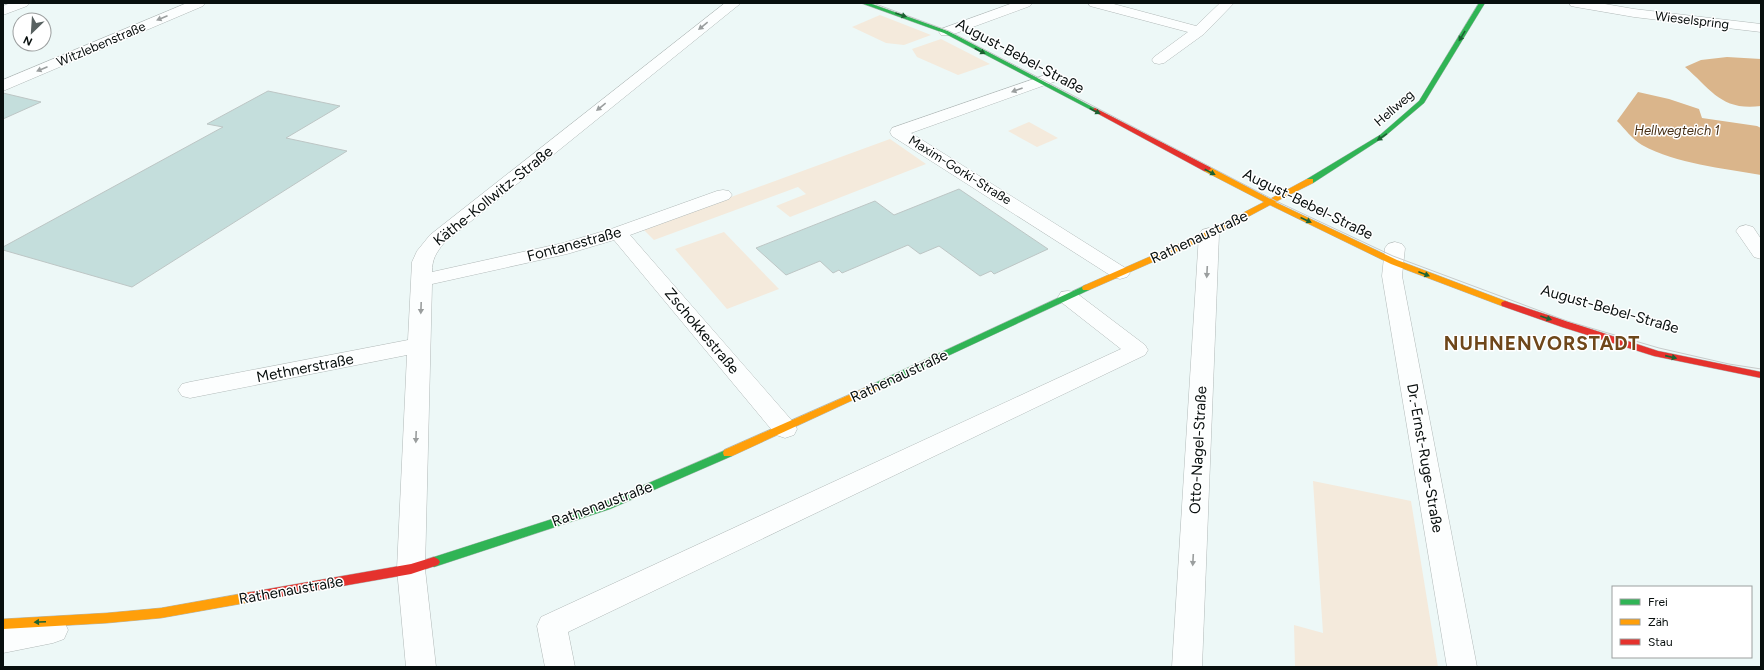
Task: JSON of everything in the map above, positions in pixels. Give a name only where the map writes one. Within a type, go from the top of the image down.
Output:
[{"type":"street","points":[[3,11],[22,3]]},
{"type":"street","name":"Witzlebenstraße","points":[[3,86],[198,3]]},
{"type":"street","name":"Käthe-Kollwitz-Straße","points":[[421,667],[411,569],[422,262],[427,251],[436,239],[713,18],[734,3]]},
{"type":"street","name":"August-Bebel-Straße","points":[[864,3],[952,30],[972,34]]},
{"type":"street","points":[[891,3],[910,9]]},
{"type":"street","points":[[952,30],[1023,3]]},
{"type":"street","points":[[1095,3],[1199,31]]},
{"type":"street","points":[[1159,60],[1199,31],[1227,3]]},
{"type":"street","name":"Hellweg","points":[[1288,198],[1382,136],[1422,102],[1482,3]]},
{"type":"street","name":"Wieselspring","points":[[1576,3],[1634,13],[1761,28]]},
{"type":"street","name":"August-Bebel-Straße","points":[[924,14],[952,30],[1049,77],[1271,203],[1395,251],[1481,295],[1565,325],[1657,354],[1730,370],[1761,375]]},
{"type":"street","name":"Maxim-Gorki-Straße","points":[[1049,77],[898,132],[1120,273]]},
{"type":"street","name":"August-Bebel-Straße","points":[[1271,189],[1288,198]]},
{"type":"street","name":"Fontanestraße","points":[[422,280],[567,248],[618,233],[723,194]]},
{"type":"street","name":"Rathenaustraße","points":[[3,624],[107,618],[161,613],[411,569],[606,506],[785,429],[1120,273],[1209,234],[1271,203],[1288,198]]},
{"type":"street","points":[[1754,232],[1761,253]]},
{"type":"street","name":"Zschokkestraße","points":[[618,233],[785,429]]},
{"type":"street","name":"Otto-Nagel-Straße","points":[[1187,667],[1209,234]]},
{"type":"street","name":"Dr.-Ernst-Ruge-Straße","points":[[1395,251],[1392,276],[1462,667]]},
{"type":"street","points":[[560,667],[552,626],[1138,350],[1068,297]]},
{"type":"street","name":"Methnerstraße","points":[[190,390],[419,345]]},
{"type":"street","name":"Rathenaustraße","points":[[3,640],[107,618]]},
{"type":"shaded area","points":[[880,15],[931,35],[904,45],[886,43],[852,27]]},
{"type":"shaded area","points":[[941,39],[990,64],[958,75],[917,57],[912,49]]},
{"type":"shaded area","points":[[1029,122],[1058,138],[1037,147],[1008,131]]},
{"type":"shaded area","points":[[890,139],[926,164],[790,217],[776,206],[806,194],[798,187],[654,240],[643,229]]},
{"type":"shaded area","points":[[724,232],[779,289],[727,309],[675,249]]},
{"type":"shaded area","points":[[1313,481],[1411,501],[1438,667],[1295,667],[1294,625],[1323,633]]},
{"type":"water","points":[[1727,57],[1761,59],[1761,106],[1747,107],[1726,102],[1710,91],[1685,67],[1701,60]]},
{"type":"water","name":"Hellwegteich 1","points":[[1638,92],[1669,99],[1699,109],[1702,118],[1757,126],[1761,128],[1761,175],[1685,161],[1670,157],[1639,143],[1617,121]]},
{"type":"building","points":[[268,91],[340,106],[286,138],[347,151],[132,287],[3,250],[3,247],[223,127],[207,124]]},
{"type":"building","points":[[3,93],[41,102],[3,119]]},
{"type":"building","points":[[959,189],[1048,249],[994,274],[991,271],[980,276],[939,246],[920,254],[908,245],[842,273],[839,270],[833,273],[820,261],[786,275],[756,248],[875,201],[894,215]]},
{"type":"tram line","points":[[873,3],[949,31],[1276,201],[1393,256],[1567,321],[1659,348],[1729,364],[1761,369]]},
{"type":"traffic: fast","points":[[864,3],[946,32],[1095,110]]},
{"type":"traffic: fast","points":[[1310,181],[1382,136],[1422,102],[1482,3]]},
{"type":"traffic: fast","points":[[876,386],[1086,288]]},
{"type":"traffic: fast","points":[[434,562],[606,506],[728,453]]},
{"type":"traffic: slow","points":[[1207,169],[1271,203],[1394,262],[1505,304]]},
{"type":"traffic: slow","points":[[1086,288],[1209,234],[1310,181]]},
{"type":"traffic: slow","points":[[728,453],[876,386]]},
{"type":"traffic: slow","points":[[3,624],[107,618],[161,613],[251,597]]},
{"type":"traffic: jam","points":[[1095,110],[1207,169]]},
{"type":"traffic: jam","points":[[1505,304],[1657,354],[1761,375]]},
{"type":"traffic: jam","points":[[251,597],[411,569],[434,562]]},
{"type":"district","name":"NUHNENVORSTADT","points":[[1542,343]]}]
